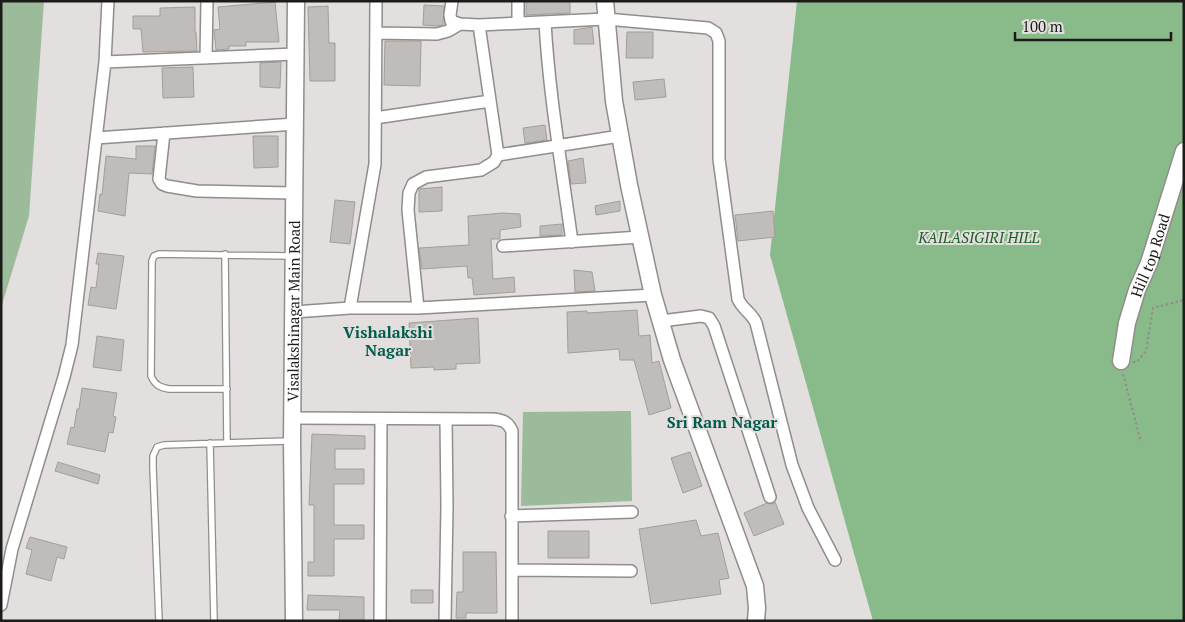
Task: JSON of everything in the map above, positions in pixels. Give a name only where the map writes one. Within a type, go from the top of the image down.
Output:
[{"type":"street","points":[[1,605],[12,549],[72,345],[105,62],[108,1]]},
{"type":"street","points":[[206,58],[207,1]]},
{"type":"street","name":"Visalakshinagar Main Road","points":[[294,621],[292,418],[296,1]]},
{"type":"street","points":[[350,308],[375,164],[376,1]]},
{"type":"street","points":[[452,1],[451,21],[460,24],[479,25],[606,19],[708,28],[716,33],[719,41],[720,167],[738,299],[740,304],[752,315],[756,323],[794,472],[808,508],[835,560]]},
{"type":"street","points":[[518,1],[518,23]]},
{"type":"street","points":[[605,1],[614,101],[653,295],[672,360],[755,586],[756,621]]},
{"type":"street","points":[[545,22],[548,70],[572,242]]},
{"type":"street","points":[[376,33],[436,34],[448,31],[460,24]]},
{"type":"street","points":[[418,308],[408,210],[409,193],[413,184],[426,177],[481,170],[494,162],[498,155],[479,25]]},
{"type":"street","points":[[105,62],[295,54]]},
{"type":"street","points":[[376,118],[490,102]]},
{"type":"street","points":[[96,138],[295,124]]},
{"type":"street","points":[[164,133],[159,179],[162,184],[197,190],[294,193]]},
{"type":"street","points":[[498,155],[620,136]]},
{"type":"street","name":"Hill top Road","points":[[1122,361],[1127,323],[1137,290],[1149,263],[1184,152]]},
{"type":"street","points":[[503,246],[640,237]]},
{"type":"street","points":[[294,312],[350,308],[418,308],[653,295]]},
{"type":"street","points":[[661,321],[701,316],[709,318],[714,326],[770,497]]},
{"type":"street","points":[[292,418],[493,419],[509,423],[512,431],[512,621]]},
{"type":"street","points":[[380,621],[381,419]]},
{"type":"street","points":[[446,420],[446,621]]},
{"type":"street","points":[[511,516],[632,512]]},
{"type":"street","points":[[512,570],[631,571]]},
{"type":"lane","points":[[227,389],[161,388],[154,384],[151,376],[152,261],[154,256],[159,254],[225,254],[294,256]]},
{"type":"lane","points":[[225,254],[227,443]]},
{"type":"lane","points":[[159,621],[153,456],[157,447],[164,444],[292,441]]},
{"type":"lane","points":[[210,444],[214,621]]},
{"type":"path","points":[[1141,442],[1122,361],[1137,362],[1146,351],[1153,308],[1184,300]]},
{"type":"green space","points":[[1,1],[44,1],[29,216],[1,308]]},
{"type":"green space","name":"KAILASIGIRI HILL","points":[[797,1],[1184,1],[1184,621],[873,621],[770,255]]},
{"type":"green space","points":[[631,411],[632,501],[521,506],[523,412]]},
{"type":"building","points":[[526,1],[570,1],[570,13],[526,15]]},
{"type":"building","points":[[275,2],[279,42],[246,42],[246,46],[229,46],[229,49],[216,50],[214,30],[220,29],[218,7]]},
{"type":"building","points":[[424,5],[444,6],[443,25],[423,25]]},
{"type":"building","points":[[328,6],[329,43],[335,43],[335,81],[310,81],[308,7]]},
{"type":"building","points":[[195,7],[197,51],[143,52],[141,29],[133,29],[133,16],[160,16],[160,8]]},
{"type":"building","points":[[592,27],[594,44],[574,44],[574,30]]},
{"type":"building","points":[[627,32],[653,32],[653,58],[626,58]]},
{"type":"building","points":[[385,41],[421,41],[420,86],[384,85]]},
{"type":"building","points":[[281,62],[280,88],[260,87],[260,63]]},
{"type":"building","points":[[193,67],[194,97],[163,98],[162,68]]},
{"type":"building","points":[[664,79],[666,97],[635,100],[633,82]]},
{"type":"building","points":[[545,125],[547,140],[525,143],[523,128]]},
{"type":"building","points":[[253,136],[278,136],[278,167],[254,168]]},
{"type":"building","points":[[136,146],[155,146],[152,174],[129,173],[125,216],[98,211],[100,194],[102,195],[106,156],[136,159]]},
{"type":"building","points":[[583,158],[586,183],[571,184],[568,161]]},
{"type":"building","points":[[442,187],[442,211],[419,212],[419,189]]},
{"type":"building","points":[[335,200],[355,202],[350,244],[330,242]]},
{"type":"building","points":[[620,201],[620,211],[596,215],[595,206]]},
{"type":"building","points":[[773,211],[775,237],[738,241],[735,215]]},
{"type":"building","points":[[503,213],[520,214],[521,227],[500,230],[500,239],[491,239],[493,279],[514,277],[515,292],[474,295],[472,278],[468,278],[467,266],[422,269],[419,248],[469,245],[468,216]]},
{"type":"building","points":[[562,224],[562,235],[540,236],[540,226]]},
{"type":"building","points":[[98,253],[124,256],[116,309],[88,305],[91,287],[96,288],[99,264],[96,264]]},
{"type":"building","points":[[574,270],[592,272],[595,291],[575,292]]},
{"type":"building","points":[[637,310],[639,336],[650,335],[652,363],[659,361],[671,408],[649,415],[634,360],[620,360],[619,349],[568,353],[567,312],[587,311],[587,313]]},
{"type":"building","points":[[478,318],[480,363],[456,364],[456,369],[434,370],[434,367],[411,368],[409,323]]},
{"type":"building","points":[[97,336],[124,340],[121,371],[93,367]]},
{"type":"building","points":[[82,388],[117,393],[113,416],[116,417],[113,433],[109,432],[105,452],[67,444],[71,427],[74,428]]},
{"type":"building","points":[[312,434],[365,436],[365,449],[335,449],[335,469],[364,469],[364,484],[334,484],[334,525],[364,525],[364,539],[334,539],[334,576],[308,576],[308,562],[314,562],[314,505],[309,505]]},
{"type":"building","points":[[690,452],[702,486],[683,493],[671,458]]},
{"type":"building","points":[[58,462],[100,475],[98,484],[55,471]]},
{"type":"building","points":[[775,502],[784,524],[754,536],[744,513],[767,503],[772,504]]},
{"type":"building","points":[[696,520],[701,536],[718,533],[729,578],[719,580],[721,594],[651,604],[639,529]]},
{"type":"building","points":[[548,531],[589,531],[589,558],[548,558]]},
{"type":"building","points":[[30,537],[67,547],[64,559],[57,557],[51,581],[26,574],[32,550],[26,548]]},
{"type":"building","points":[[463,552],[496,552],[497,613],[466,613],[466,618],[456,618],[457,592],[463,592]]},
{"type":"building","points":[[411,590],[433,590],[433,603],[411,603]]},
{"type":"building","points":[[308,595],[364,597],[364,621],[339,621],[340,611],[338,610],[307,610]]},
{"type":"district","name":"Vishalakshi Nagar","points":[[388,341]]},
{"type":"district","name":"Sri Ram Nagar","points":[[722,422]]}]
